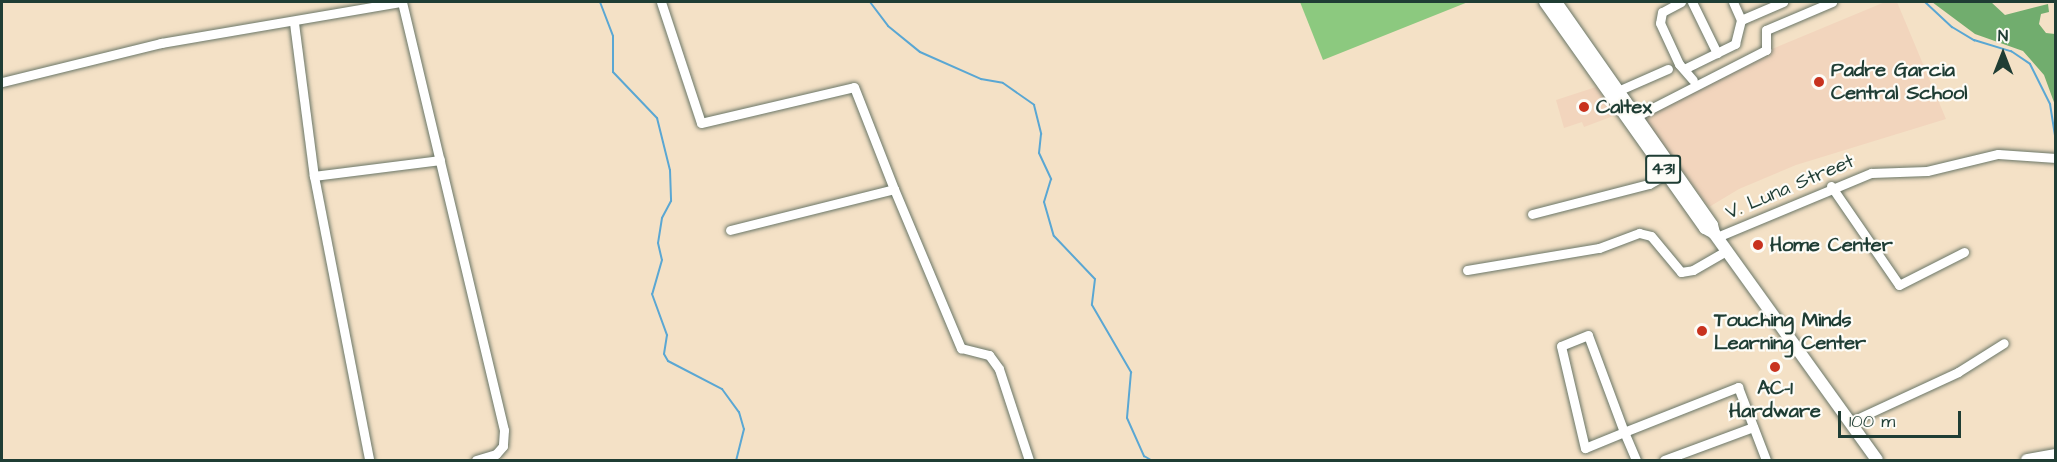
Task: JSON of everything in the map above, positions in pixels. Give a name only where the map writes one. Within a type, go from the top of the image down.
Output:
[{"type":"main road","points":[[1545,2],[1633,118]]},
{"type":"main road","points":[[1556,2],[1614,92]]},
{"type":"main road","name":"431","points":[[1633,118],[1705,228],[1715,236],[1877,460]]},
{"type":"main road","points":[[2027,460],[2055,455]]},
{"type":"street","points":[[2,82],[161,43],[402,2],[504,430],[502,446],[496,454],[476,460]]},
{"type":"street","points":[[661,2],[701,123],[854,87],[961,348],[989,355],[999,369],[1029,460]]},
{"type":"street","points":[[1681,2],[1662,12],[1660,17],[1683,66],[1693,81]]},
{"type":"street","points":[[1692,2],[1716,52]]},
{"type":"street","points":[[1614,92],[1668,69],[1683,66],[1738,41],[1741,20],[1733,2]]},
{"type":"street","points":[[1633,118],[1766,50],[1766,30],[1832,2]]},
{"type":"street","points":[[1741,20],[1777,3]]},
{"type":"street","points":[[294,22],[314,176],[369,460]]},
{"type":"street","name":"V. Luna Street","points":[[1715,236],[1831,186],[1870,173],[1928,171],[1987,156],[2051,158]]},
{"type":"street","points":[[314,176],[440,160]]},
{"type":"street","points":[[1532,214],[1649,184],[1670,172]]},
{"type":"street","points":[[1831,186],[1899,285],[1964,252]]},
{"type":"street","points":[[730,230],[894,189]]},
{"type":"street","points":[[1467,270],[1599,248],[1639,233],[1651,236],[1681,272],[1693,270],[1726,251]]},
{"type":"street","points":[[1636,460],[1624,432],[1588,336],[1561,346],[1585,448],[1624,432],[1738,387],[1766,460]]},
{"type":"street","points":[[1850,422],[1958,372],[2004,343]]},
{"type":"street","points":[[1664,460],[1753,427]]},
{"type":"shaded area","name":"Padre Garcia Central School","points":[[1885,2],[1897,2],[1946,119],[1796,165],[1739,189],[1709,207],[1641,116],[1772,49]]},
{"type":"shaded area","name":"Caltex","points":[[1596,87],[1616,115],[1584,127],[1582,122],[1564,128],[1556,100]]},
{"type":"green space","points":[[1300,2],[1468,2],[1323,60]]},
{"type":"green space","points":[[1932,2],[1991,2],[2005,15],[2048,4],[2049,12],[2041,14],[2039,24],[2046,33],[2055,34],[2055,105],[2044,75],[2023,51],[1975,34]]},
{"type":"waterway","points":[[600,2],[613,36],[613,72],[657,118],[670,170],[671,201],[662,218],[658,243],[662,260],[652,294],[667,335],[664,354],[668,361],[722,389],[739,412],[744,429],[736,460]]},
{"type":"waterway","points":[[870,2],[888,26],[920,52],[981,79],[1003,83],[1034,105],[1041,134],[1039,153],[1051,179],[1044,202],[1054,236],[1095,279],[1092,305],[1131,372],[1127,418],[1144,456],[1151,460]]},
{"type":"waterway","points":[[1925,2],[1952,27],[1974,40],[2011,51],[2030,64],[2050,104],[2056,141]]},
{"type":"place","name":"Padre Garcia Central School","points":[[1819,82]]},
{"type":"place","name":"Caltex","points":[[1584,107]]},
{"type":"place","name":"Home Center","points":[[1758,245]]},
{"type":"place","name":"Touching Minds Learning Center","points":[[1702,331]]},
{"type":"place","name":"AC-1 Hardware","points":[[1775,367]]}]
